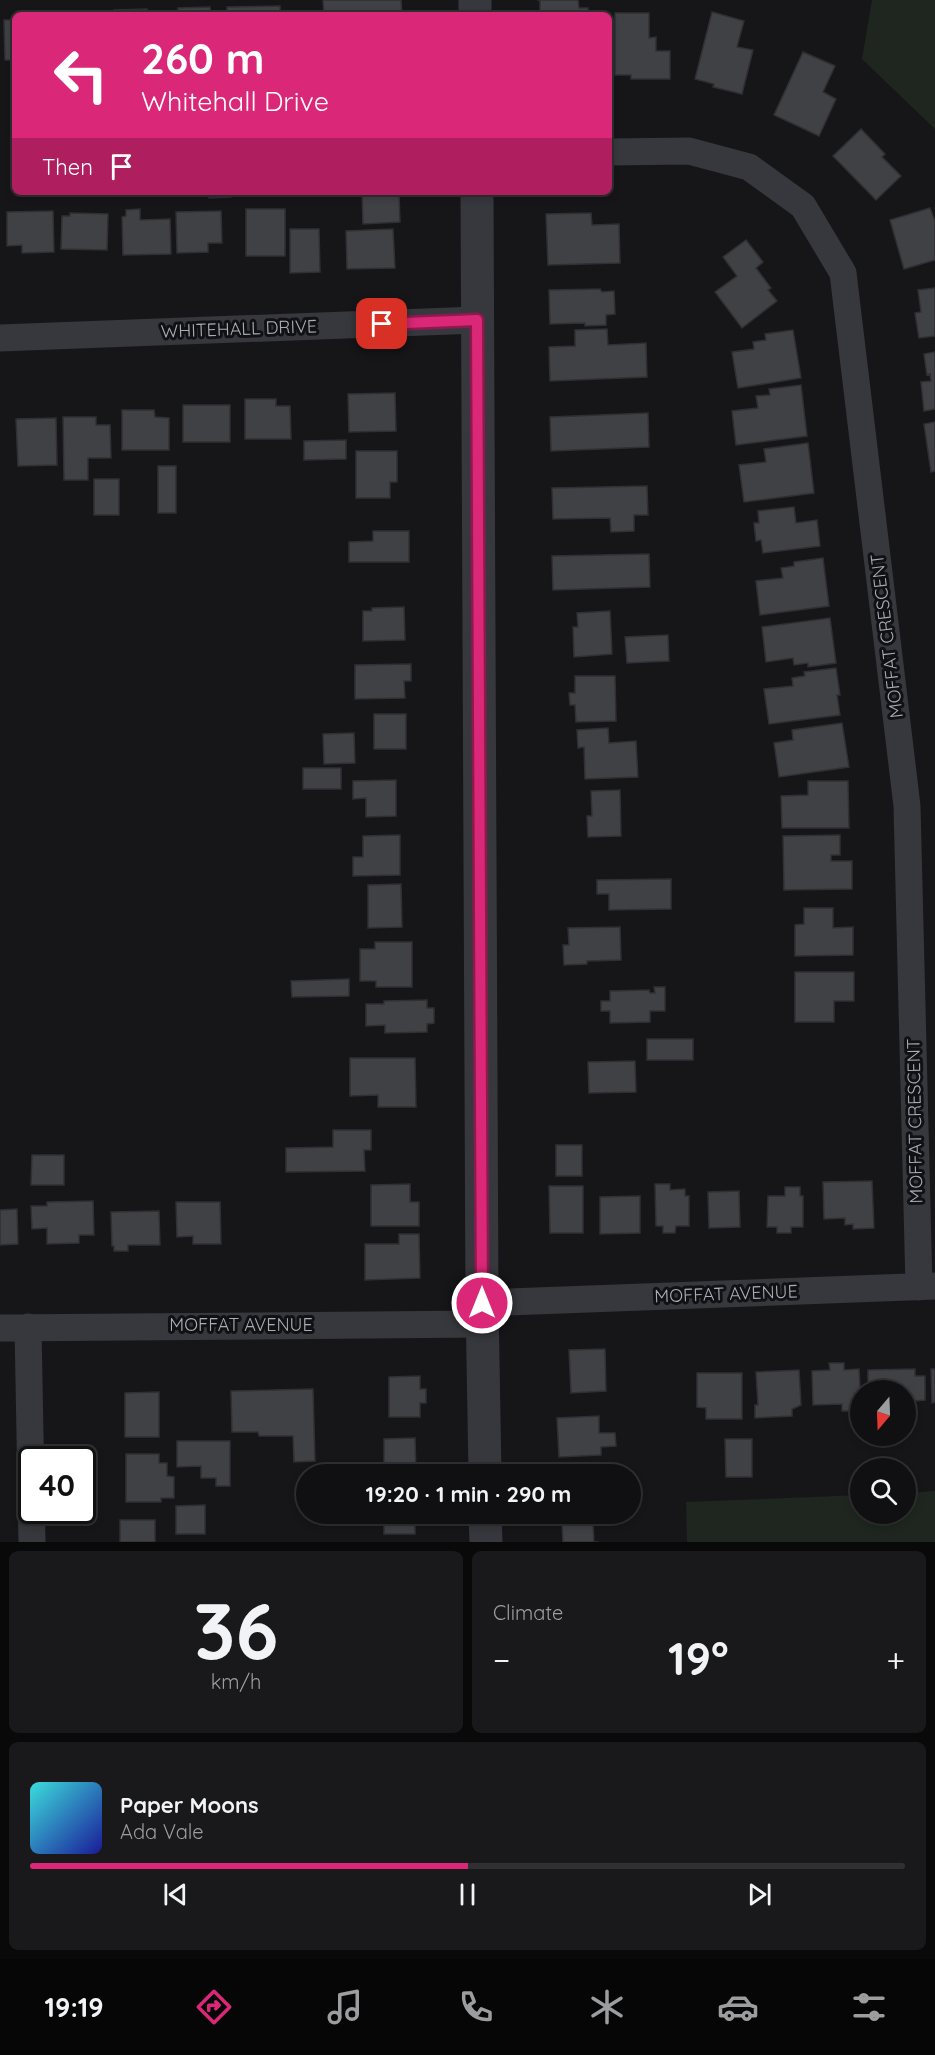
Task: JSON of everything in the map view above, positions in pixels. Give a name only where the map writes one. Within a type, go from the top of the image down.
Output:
[{"type":"street","name":"MOFFAT CRESCENT","points":[[612,152],[689,151],[749,167],[803,206],[843,273],[907,806],[927,1286]]},
{"type":"street","points":[[477,195],[482,1313],[485,1464]]},
{"type":"street","name":"WHITEHALL DRIVE","points":[[0,338],[477,320]]},
{"type":"street","name":"MOFFAT AVENUE","points":[[0,1328],[482,1313],[927,1286]]},
{"type":"street","points":[[28,1327],[32,1542]]},
{"type":"street","points":[[485,1524],[486,1542]]},
{"type":"shaded area","points":[[872,0],[935,0],[935,129],[862,59]]},
{"type":"shaded area","points":[[935,1491],[935,1542],[687,1542],[686,1502],[850,1495],[850,1524],[916,1524],[916,1492]]},
{"type":"building","points":[[323,0],[401,0],[402,12],[324,12]]},
{"type":"building","points":[[540,0],[578,0],[579,8],[588,8],[588,12],[540,12]]},
{"type":"building","points":[[280,6],[280,12],[227,12],[227,7]]},
{"type":"building","points":[[210,7],[211,12],[178,12],[178,8]]},
{"type":"building","points":[[147,9],[147,12],[114,12],[114,10]]},
{"type":"building","points":[[712,12],[744,21],[737,47],[753,50],[742,94],[713,87],[714,84],[695,79]]},
{"type":"building","points":[[615,13],[649,13],[649,38],[656,37],[656,51],[670,51],[670,79],[631,79],[631,75],[615,75]]},
{"type":"building","points":[[4,20],[12,20],[12,60],[5,60]]},
{"type":"building","points":[[803,52],[835,66],[823,92],[836,99],[819,136],[774,115]]},
{"type":"building","points":[[861,129],[885,154],[882,157],[901,176],[876,200],[833,156]]},
{"type":"building","points":[[209,195],[231,195],[231,197],[209,198]]},
{"type":"building","points":[[362,195],[399,195],[400,222],[363,224]]},
{"type":"building","points":[[930,208],[935,221],[935,260],[904,269],[890,220]]},
{"type":"building","points":[[140,209],[140,220],[170,219],[171,254],[123,255],[122,217],[126,216],[126,210]]},
{"type":"building","points":[[246,209],[285,209],[285,256],[246,256]]},
{"type":"building","points":[[53,211],[54,252],[22,253],[22,245],[7,246],[7,212]]},
{"type":"building","points":[[221,211],[222,243],[208,243],[208,252],[177,253],[176,212]]},
{"type":"building","points":[[70,213],[108,214],[107,250],[61,249],[62,216],[70,216]]},
{"type":"building","points":[[591,213],[592,225],[619,224],[620,263],[548,265],[546,214]]},
{"type":"building","points":[[290,229],[319,229],[320,272],[290,273]]},
{"type":"building","points":[[393,229],[395,268],[347,269],[346,231]]},
{"type":"building","points":[[746,240],[763,262],[756,268],[771,288],[768,290],[777,301],[742,328],[715,292],[737,276],[723,257]]},
{"type":"building","points":[[935,288],[935,336],[919,338],[915,313],[921,312],[918,290]]},
{"type":"building","points":[[600,289],[602,292],[614,291],[615,314],[606,315],[606,325],[550,324],[549,290]]},
{"type":"building","points":[[607,329],[608,345],[646,343],[647,377],[550,381],[549,347],[575,346],[575,330]]},
{"type":"building","points":[[793,330],[801,378],[738,388],[732,352],[754,349],[753,342],[766,340],[765,334]]},
{"type":"building","points":[[935,352],[935,409],[924,411],[921,382],[931,381],[930,374],[927,375],[924,354]]},
{"type":"building","points":[[801,385],[807,436],[736,445],[732,411],[758,408],[756,396],[770,395],[769,389]]},
{"type":"building","points":[[395,393],[396,431],[349,432],[348,394]]},
{"type":"building","points":[[245,399],[276,399],[276,406],[290,406],[291,439],[245,439]]},
{"type":"building","points":[[183,405],[230,405],[230,442],[183,442]]},
{"type":"building","points":[[122,410],[154,410],[155,417],[169,418],[169,450],[122,450]]},
{"type":"building","points":[[648,413],[649,447],[551,451],[550,417]]},
{"type":"building","points":[[63,417],[96,417],[96,425],[110,425],[111,458],[88,458],[88,480],[64,480]]},
{"type":"building","points":[[56,418],[57,465],[18,466],[16,419]]},
{"type":"building","points":[[935,422],[935,471],[931,472],[924,424]]},
{"type":"building","points":[[346,440],[346,459],[304,460],[304,441]]},
{"type":"building","points":[[808,443],[814,493],[744,502],[739,465],[766,462],[764,449]]},
{"type":"building","points":[[356,451],[397,451],[397,482],[390,482],[390,498],[356,498]]},
{"type":"building","points":[[158,466],[176,466],[176,513],[158,513]]},
{"type":"building","points":[[94,479],[119,479],[119,515],[94,515]]},
{"type":"building","points":[[647,486],[648,515],[634,515],[634,531],[611,532],[610,518],[553,519],[552,488]]},
{"type":"building","points":[[794,507],[796,523],[817,520],[820,546],[763,553],[761,540],[756,541],[754,523],[759,523],[758,511]]},
{"type":"building","points":[[373,531],[409,531],[409,562],[349,562],[349,542],[373,541]]},
{"type":"building","points":[[649,554],[650,587],[553,590],[552,556]]},
{"type":"building","points":[[823,558],[829,606],[760,615],[756,581],[783,578],[781,568],[794,566],[794,562]]},
{"type":"building","points":[[404,607],[405,640],[363,641],[363,611],[372,611],[372,608]]},
{"type":"building","points":[[610,611],[612,654],[574,657],[573,627],[578,627],[577,613]]},
{"type":"building","points":[[830,618],[836,663],[808,667],[808,663],[794,665],[793,658],[766,662],[762,627]]},
{"type":"building","points":[[668,635],[669,661],[627,663],[625,637]]},
{"type":"building","points":[[411,664],[411,681],[404,681],[405,698],[355,699],[355,665]]},
{"type":"building","points":[[836,668],[840,715],[769,724],[764,689],[793,686],[792,678],[805,676],[804,672]]},
{"type":"building","points":[[575,676],[615,676],[616,721],[576,722],[575,705],[570,705],[569,693],[575,693]]},
{"type":"building","points":[[374,714],[406,714],[406,749],[374,749]]},
{"type":"building","points":[[842,723],[849,767],[779,777],[774,743],[793,740],[792,730]]},
{"type":"building","points":[[608,728],[609,743],[636,741],[638,777],[585,779],[584,747],[578,748],[577,730]]},
{"type":"building","points":[[354,733],[355,763],[324,764],[323,734]]},
{"type":"building","points":[[303,768],[341,768],[341,789],[303,789]]},
{"type":"building","points":[[396,780],[396,816],[366,817],[366,798],[353,799],[353,781]]},
{"type":"building","points":[[808,781],[848,781],[849,828],[782,828],[781,796],[808,795]]},
{"type":"building","points":[[620,790],[621,836],[588,837],[587,816],[592,816],[591,791]]},
{"type":"building","points":[[400,835],[400,875],[353,876],[353,857],[363,857],[363,836]]},
{"type":"building","points":[[840,835],[840,855],[831,855],[831,861],[852,861],[852,889],[784,890],[783,836]]},
{"type":"building","points":[[671,879],[671,909],[609,910],[609,894],[597,894],[597,880]]},
{"type":"building","points":[[401,884],[402,927],[368,928],[368,885]]},
{"type":"building","points":[[804,908],[833,908],[833,928],[853,927],[853,955],[795,956],[795,925],[804,924]]},
{"type":"building","points":[[620,927],[621,960],[587,961],[587,964],[564,965],[563,945],[569,945],[568,928]]},
{"type":"building","points":[[375,942],[412,942],[412,987],[376,987],[376,981],[360,981],[360,949],[375,949]]},
{"type":"building","points":[[795,972],[854,972],[854,1001],[834,1001],[834,1022],[795,1022]]},
{"type":"building","points":[[349,979],[349,996],[292,997],[291,981]]},
{"type":"building","points":[[654,987],[665,987],[665,1011],[650,1011],[650,1022],[610,1023],[610,1011],[601,1011],[601,1001],[610,1001],[610,991],[649,990],[650,993],[655,993]]},
{"type":"building","points":[[427,1000],[427,1008],[434,1008],[434,1023],[427,1024],[427,1032],[385,1033],[385,1025],[366,1026],[366,1004],[384,1004],[384,1001]]},
{"type":"building","points":[[647,1039],[693,1039],[693,1060],[647,1060]]},
{"type":"building","points":[[350,1058],[415,1058],[416,1107],[378,1107],[378,1095],[350,1096]]},
{"type":"building","points":[[635,1061],[636,1092],[589,1093],[588,1062]]},
{"type":"building","points":[[333,1130],[371,1130],[371,1150],[364,1150],[365,1171],[286,1172],[286,1148],[333,1147]]},
{"type":"building","points":[[556,1145],[582,1145],[582,1176],[556,1176]]},
{"type":"building","points":[[32,1155],[64,1155],[64,1185],[31,1185]]},
{"type":"building","points":[[872,1181],[874,1228],[853,1229],[853,1224],[845,1225],[845,1218],[824,1219],[823,1182]]},
{"type":"building","points":[[410,1184],[410,1202],[419,1202],[419,1226],[371,1226],[371,1185]]},
{"type":"building","points":[[655,1184],[670,1184],[670,1190],[685,1189],[685,1196],[689,1196],[689,1226],[676,1226],[675,1233],[663,1233],[663,1226],[656,1226]]},
{"type":"building","points":[[549,1186],[583,1186],[583,1233],[550,1233]]},
{"type":"building","points":[[785,1187],[800,1187],[800,1196],[803,1196],[803,1227],[791,1227],[791,1233],[777,1233],[777,1227],[767,1227],[768,1196],[785,1196]]},
{"type":"building","points":[[739,1191],[740,1227],[709,1228],[708,1192]]},
{"type":"building","points":[[640,1196],[640,1233],[600,1234],[600,1197]]},
{"type":"building","points":[[93,1201],[94,1235],[79,1235],[79,1243],[47,1244],[47,1228],[32,1229],[31,1206],[47,1206],[47,1202]]},
{"type":"building","points":[[176,1202],[220,1202],[221,1244],[193,1244],[193,1236],[177,1237]]},
{"type":"building","points":[[17,1209],[18,1244],[0,1245],[0,1210]]},
{"type":"building","points":[[159,1211],[160,1245],[128,1245],[128,1251],[114,1251],[111,1212]]},
{"type":"building","points":[[399,1234],[419,1234],[420,1278],[365,1280],[365,1244],[399,1244]]},
{"type":"building","points":[[605,1349],[606,1391],[571,1393],[569,1350]]},
{"type":"building","points":[[829,1363],[844,1363],[844,1370],[859,1369],[860,1380],[850,1380],[850,1411],[842,1411],[842,1404],[813,1405],[812,1371],[830,1370]]},
{"type":"building","points":[[915,1369],[915,1376],[925,1376],[925,1400],[916,1401],[916,1380],[868,1380],[868,1370]]},
{"type":"building","points":[[931,1369],[935,1369],[935,1402],[932,1403]]},
{"type":"building","points":[[799,1370],[801,1405],[792,1409],[792,1416],[755,1418],[755,1405],[758,1405],[756,1372]]},
{"type":"building","points":[[697,1373],[742,1373],[742,1419],[706,1419],[706,1408],[697,1407]]},
{"type":"building","points":[[420,1376],[420,1389],[426,1389],[426,1403],[420,1403],[420,1417],[389,1417],[389,1377]]},
{"type":"building","points":[[313,1389],[315,1461],[294,1462],[293,1436],[259,1436],[258,1432],[232,1432],[231,1391]]},
{"type":"building","points":[[159,1392],[159,1437],[125,1437],[125,1393]]},
{"type":"building","points":[[599,1416],[599,1433],[615,1433],[616,1446],[601,1447],[601,1455],[559,1457],[557,1418]]},
{"type":"building","points":[[415,1438],[416,1464],[384,1464],[384,1439]]},
{"type":"building","points":[[725,1439],[752,1439],[752,1477],[726,1477]]},
{"type":"building","points":[[177,1441],[230,1441],[230,1486],[216,1486],[216,1478],[201,1478],[201,1466],[177,1467]]},
{"type":"building","points":[[126,1454],[159,1454],[159,1463],[167,1463],[167,1476],[174,1477],[174,1498],[161,1498],[161,1502],[126,1502]]},
{"type":"building","points":[[205,1505],[205,1534],[176,1534],[176,1506]]},
{"type":"building","points":[[120,1520],[155,1520],[155,1542],[120,1542]]},
{"type":"building","points":[[384,1524],[415,1524],[415,1534],[384,1534]]},
{"type":"building","points":[[593,1524],[594,1542],[563,1542],[562,1525]]},
{"type":"route","points":[[382,324],[477,320],[482,1303]]}]
